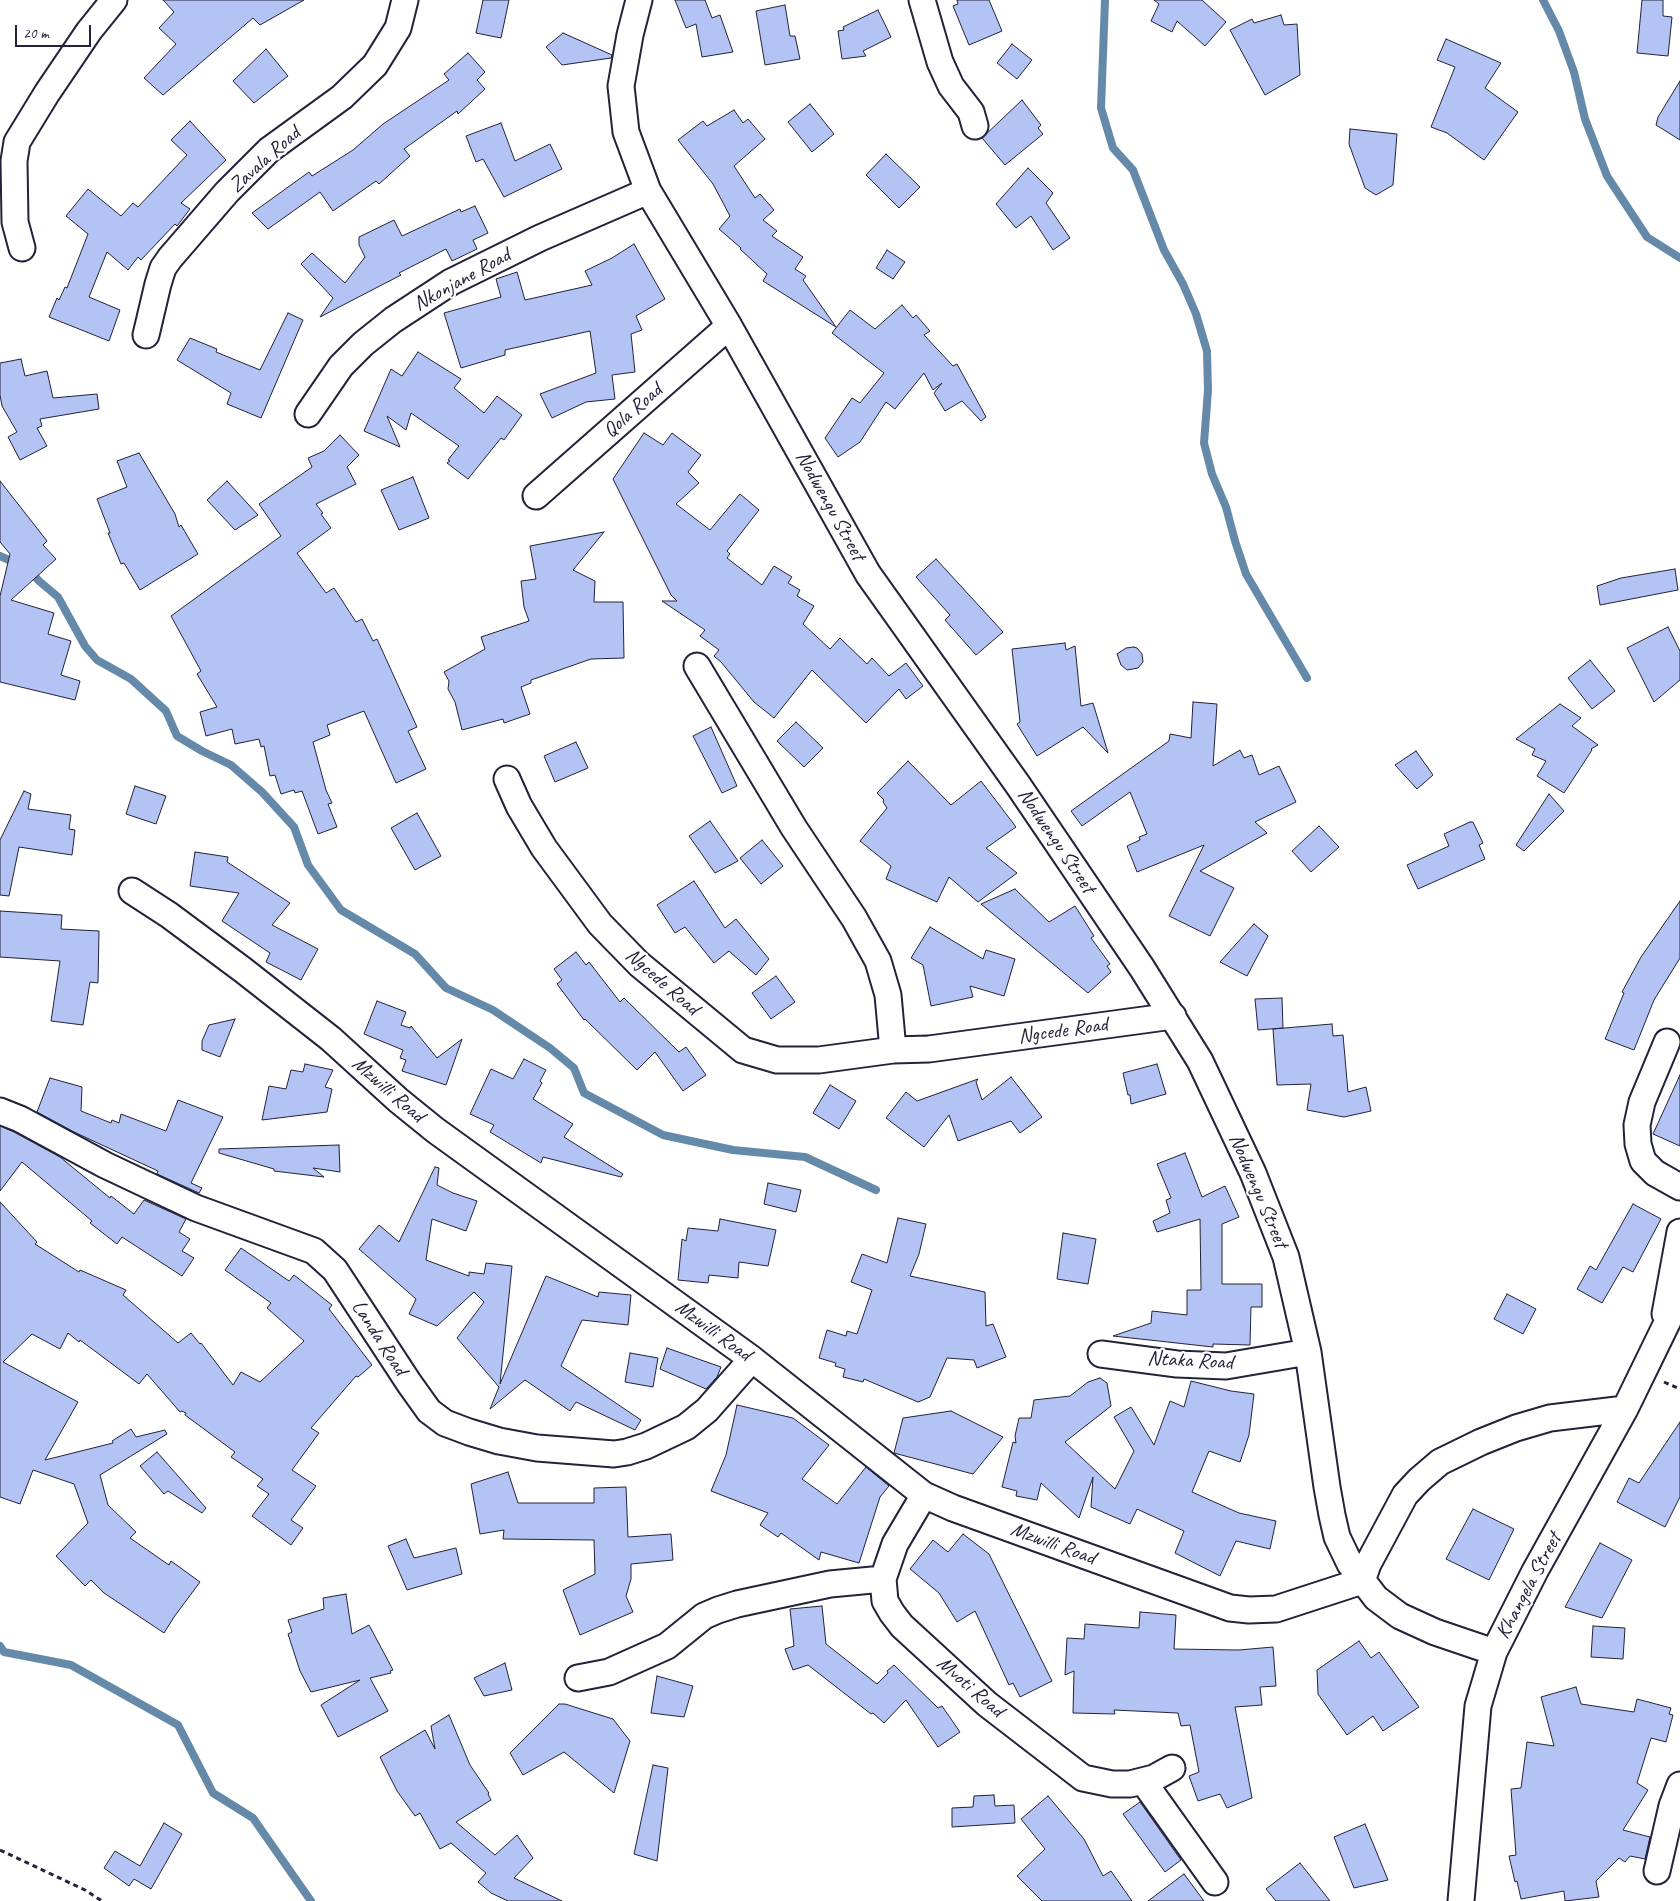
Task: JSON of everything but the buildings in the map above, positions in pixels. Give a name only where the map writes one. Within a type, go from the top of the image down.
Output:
[{"type":"street","points":[[22,248],[15,222],[14,161],[17,142],[88,31],[114,0]]},
{"type":"street","name":"Zavala Road","points":[[146,335],[158,284],[163,268],[170,258],[227,192],[269,150],[342,97],[375,65],[398,28],[405,0]]},
{"type":"street","name":"Nodwengu Street","points":[[639,0],[630,35],[621,86],[626,132],[648,191],[729,326],[868,574],[1018,785],[1173,1016],[1200,1061],[1253,1173],[1286,1257],[1308,1352],[1326,1487],[1337,1537],[1350,1564],[1376,1598],[1400,1616],[1435,1632],[1494,1652]]},
{"type":"street","points":[[922,0],[940,62],[951,86],[971,112],[975,126]]},
{"type":"street","name":"Nkonjane Road","points":[[308,414],[341,366],[363,344],[393,320],[451,282],[540,238],[648,191]]},
{"type":"street","name":"Qola Road","points":[[536,496],[729,326]]},
{"type":"street","points":[[697,666],[794,828],[854,918],[878,961],[888,995],[893,1050]]},
{"type":"street","name":"Ngcede Road","points":[[508,779],[519,806],[544,848],[600,924],[639,964],[743,1050],[776,1060],[819,1060],[893,1050],[929,1048],[1173,1016]]},
{"type":"street","name":"Mzwilli Road","points":[[132,891],[169,915],[331,1039],[398,1100],[435,1130],[752,1358],[924,1495],[953,1508],[1230,1608],[1249,1610],[1276,1609],[1362,1581]]},
{"type":"street","points":[[1667,1042],[1642,1102],[1636,1125],[1638,1144],[1643,1161],[1655,1173],[1680,1186]]},
{"type":"street","name":"Landa Road","points":[[0,1111],[20,1119],[105,1165],[196,1208],[314,1251],[335,1270],[429,1411],[445,1423],[469,1432],[499,1441],[537,1448],[614,1454],[627,1452],[646,1446],[686,1427],[707,1410],[752,1358]]},
{"type":"street","points":[[1659,1341],[1680,1232]]},
{"type":"street","name":"Khangela Street","points":[[1461,1901],[1478,1706],[1494,1652],[1534,1571],[1625,1410],[1680,1296]]},
{"type":"street","name":"Ntaka Road","points":[[1101,1354],[1177,1364],[1226,1366],[1308,1352]]},
{"type":"street","points":[[1362,1581],[1368,1564],[1405,1495],[1440,1462],[1480,1442],[1516,1428],[1550,1418],[1625,1410]]},
{"type":"street","name":"Mvoti Road","points":[[924,1495],[895,1544],[883,1579],[885,1601],[902,1626],[987,1704],[1083,1778],[1112,1784],[1143,1781],[1172,1768]]},
{"type":"street","points":[[578,1678],[609,1672],[667,1646],[704,1616],[718,1610],[737,1604],[830,1584],[883,1579]]},
{"type":"street","points":[[1143,1781],[1215,1882]]},
{"type":"street","points":[[1657,1871],[1672,1806],[1680,1786]]},
{"type":"path","points":[[0,1850],[85,1890],[102,1901]]},
{"type":"waterway","points":[[1105,0],[1101,108],[1113,148],[1133,170],[1164,250],[1183,284],[1196,314],[1207,351],[1208,390],[1204,443],[1212,474],[1226,507],[1246,574],[1307,678]]},
{"type":"waterway","points":[[1543,0],[1559,31],[1574,72],[1585,119],[1607,176],[1647,237],[1680,258]]},
{"type":"waterway","points":[[0,556],[18,564]]},
{"type":"waterway","points":[[30,571],[58,597],[85,646],[97,660],[131,679],[166,711],[177,736],[231,765],[262,792],[294,827],[308,865],[341,910],[415,954],[446,988],[493,1010],[550,1048],[574,1068],[584,1093],[663,1135],[733,1150],[805,1157],[876,1190]]},
{"type":"waterway","points":[[0,1646],[4,1652],[71,1665],[178,1725],[213,1793],[253,1818],[311,1901]]}]
